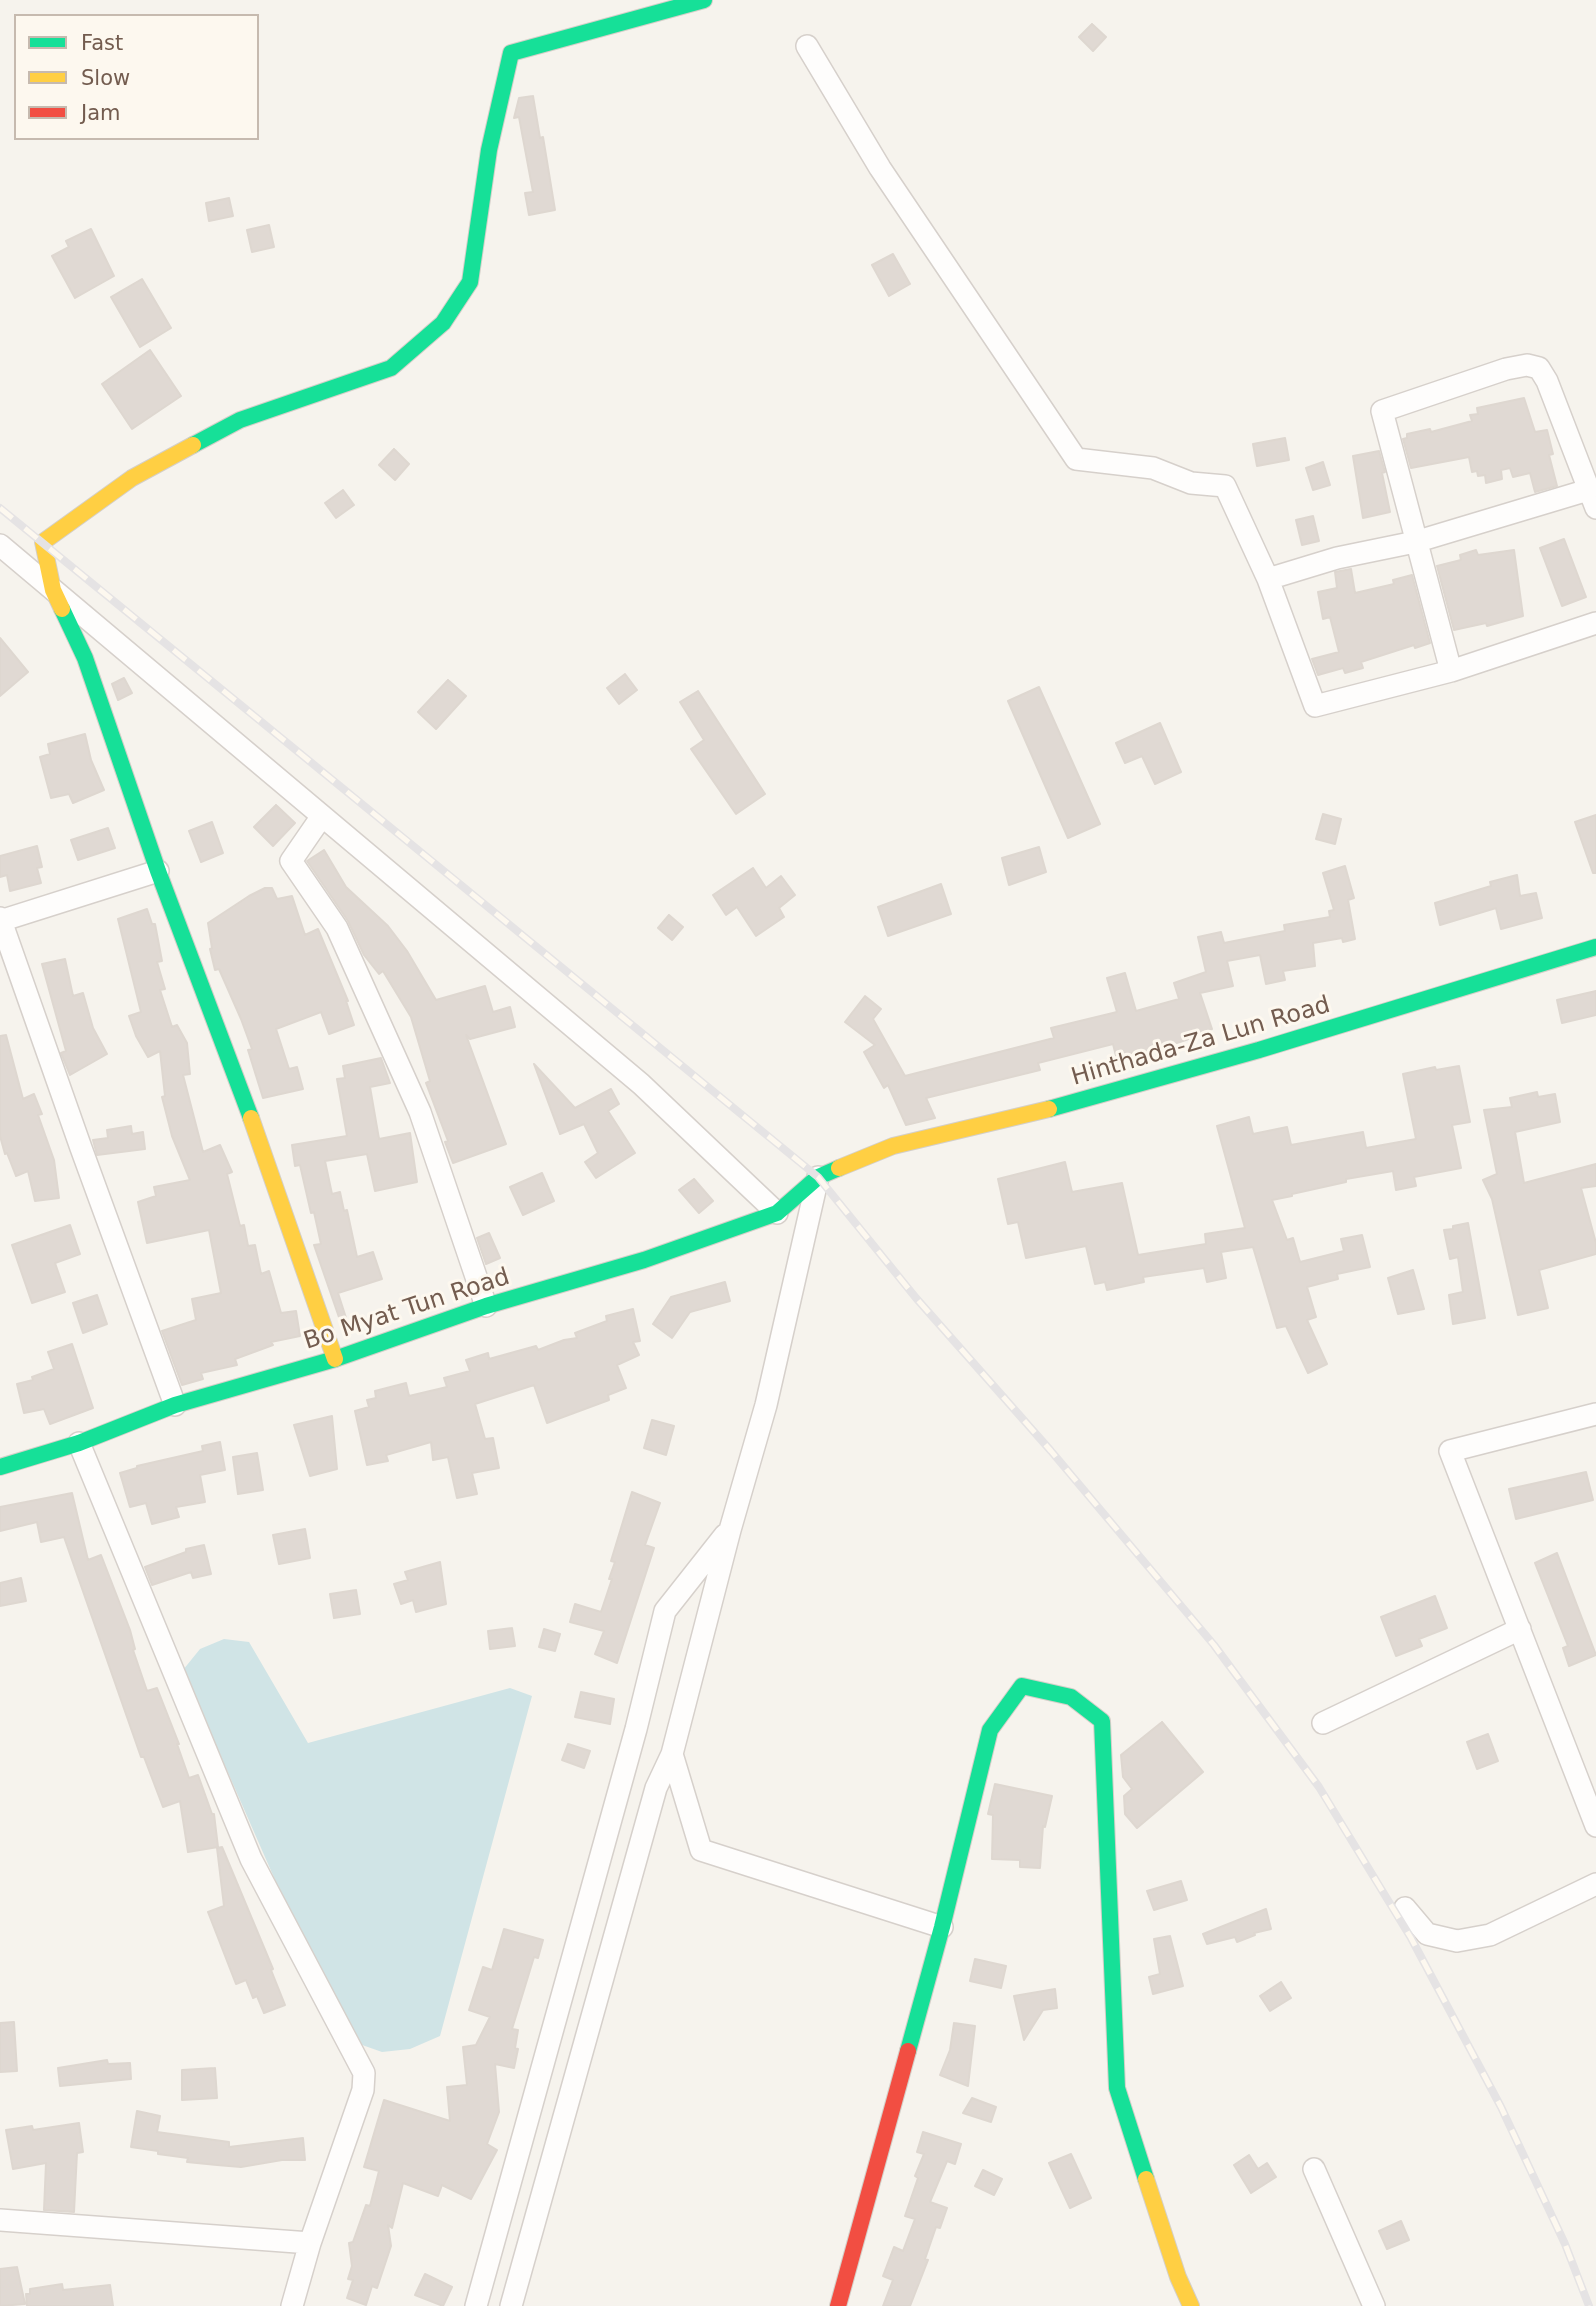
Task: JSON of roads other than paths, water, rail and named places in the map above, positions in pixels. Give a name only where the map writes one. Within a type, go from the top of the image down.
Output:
[{"type":"street","points":[[335,1359],[261,1145],[158,871],[85,659],[53,590],[43,542],[132,478],[240,420],[391,368],[443,323],[471,282],[489,150],[510,53],[704,0]]},
{"type":"street","points":[[807,46],[880,168],[1076,459],[1153,468],[1191,483],[1225,486],[1268,579],[1315,706],[1451,671],[1596,623]]},
{"type":"street","points":[[1268,579],[1337,558],[1415,542],[1592,499],[1547,381],[1539,368],[1527,365],[1506,369],[1382,411],[1415,542],[1451,671]]},
{"type":"street","points":[[0,545],[641,1084],[778,1213]]},
{"type":"street","points":[[321,816],[291,861],[337,928],[414,1099],[486,1306]]},
{"type":"street","points":[[158,871],[0,920],[175,1405]]},
{"type":"street","name":"Hinthada-Za Lun Road","points":[[818,1177],[893,1146],[1017,1118],[1246,1054],[1596,947]]},
{"type":"street","points":[[511,2306],[656,1788],[672,1754],[730,1530],[766,1405],[818,1177]]},
{"type":"street","name":"Bo Myat Tun Road","points":[[0,1467],[79,1443],[175,1405],[335,1359],[486,1306],[644,1260],[778,1213],[818,1177]]},
{"type":"street","points":[[1596,1414],[1450,1451],[1596,1826]]},
{"type":"street","points":[[79,1443],[251,1859],[364,2073],[363,2090],[310,2242],[292,2306]]},
{"type":"street","points":[[476,2306],[633,1742],[665,1611],[730,1530]]},
{"type":"street","points":[[1323,1723],[1520,1629]]},
{"type":"street","points":[[838,2306],[942,1927],[990,1730],[1023,1686],[1070,1697],[1102,1721],[1117,2088],[1178,2277],[1191,2306]]},
{"type":"street","points":[[672,1754],[701,1850],[942,1927]]},
{"type":"street","points":[[1405,1908],[1427,1934],[1457,1941],[1490,1935],[1596,1884]]},
{"type":"street","points":[[1314,2169],[1374,2306]]},
{"type":"street","points":[[0,2220],[310,2242]]},
{"type":"railway","points":[[0,508],[818,1177],[916,1298],[1051,1451],[1214,1645],[1319,1787],[1411,1938],[1501,2107],[1565,2244],[1589,2306]]}]
